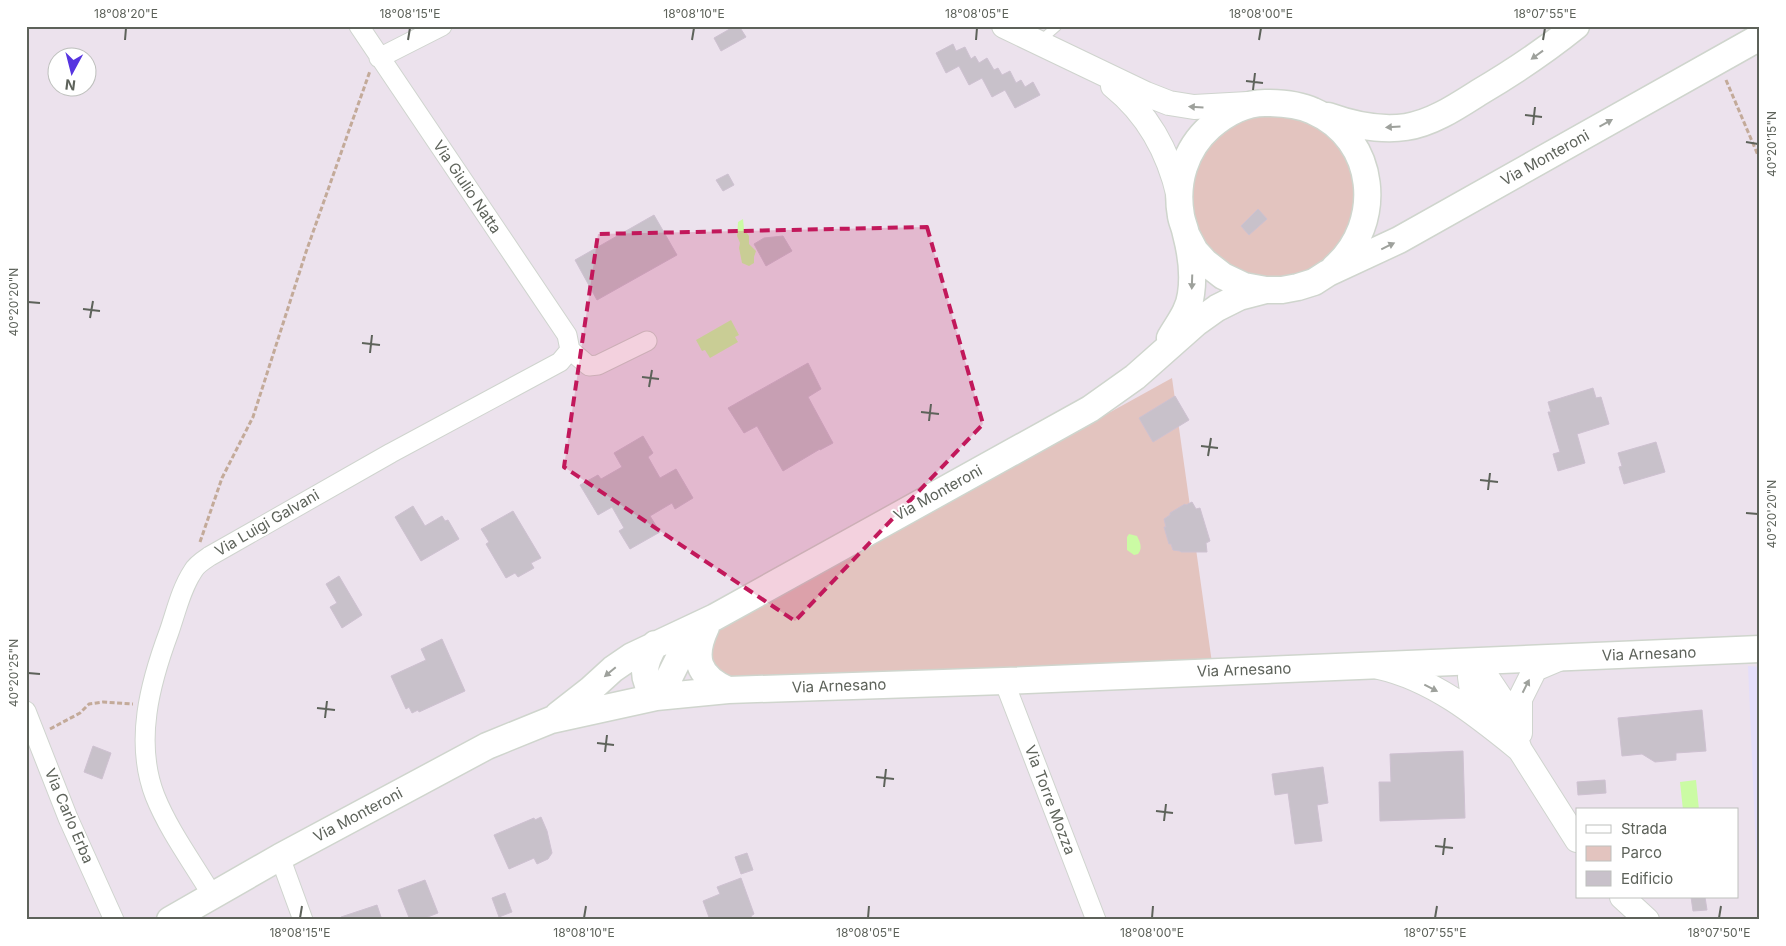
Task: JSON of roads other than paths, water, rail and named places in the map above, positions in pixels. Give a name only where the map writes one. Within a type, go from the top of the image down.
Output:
[{"type":"main road","points":[[1313,111],[1347,122],[1376,128],[1407,127],[1434,119],[1501,79],[1576,26]]},
{"type":"main road","name":"Via Monteroni","points":[[1186,234],[1205,262],[1223,276],[1244,286],[1266,290],[1282,290],[1314,282],[1399,240],[1760,37]]},
{"type":"main road","name":"Via Monteroni","points":[[1156,359],[1187,311],[1191,295],[1192,269],[1186,234],[1181,218],[1179,199],[1181,176],[1189,154],[1202,135],[1219,119],[1240,108],[1262,103],[1286,103],[1313,111],[1332,122],[1347,138],[1359,156],[1366,177],[1368,191],[1365,220],[1357,241],[1344,259],[1328,274]]},
{"type":"main road","name":"Via Monteroni","points":[[551,720],[574,704],[612,669],[632,656],[655,644],[710,622],[1090,409],[1156,359],[1196,323],[1217,308],[1239,298],[1266,290]]},
{"type":"main road","points":[[710,622],[699,646],[698,658],[704,672],[714,683],[728,690]]},
{"type":"main road","name":"Via Monteroni","points":[[656,697],[666,684],[680,656],[710,622]]},
{"type":"main road","points":[[655,644],[647,657],[645,674],[649,689],[656,697]]},
{"type":"main road","name":"Via Arnesano","points":[[728,690],[1760,649]]},
{"type":"main road","name":"Via Monteroni","points":[[170,920],[280,857],[487,746],[551,720],[656,697],[728,690]]},
{"type":"street","name":"Via Giulio Natta","points":[[359,26],[567,335],[570,350]]},
{"type":"street","points":[[379,58],[442,26]]},
{"type":"street","points":[[1004,26],[1146,94],[1169,102],[1194,108],[1262,103]]},
{"type":"street","points":[[1081,64],[1123,94],[1152,129],[1163,149],[1173,174],[1179,199]]},
{"type":"street","points":[[570,350],[589,366],[598,365],[647,341]]},
{"type":"street","name":"Via Luigi Galvani","points":[[212,895],[167,820],[155,795],[148,770],[146,745],[145,719],[164,644],[193,569],[210,556],[391,453],[560,362],[570,350]]},
{"type":"street","points":[[1520,750],[1520,699],[1535,669],[1563,657]]},
{"type":"street","points":[[1476,661],[1502,700],[1520,750],[1576,838]]},
{"type":"street","points":[[1370,665],[1399,672],[1437,690],[1476,714],[1520,750]]},
{"type":"street","name":"Via Torre Mozza","points":[[1004,680],[1096,920]]},
{"type":"street","name":"Via Carlo Erba","points":[[26,711],[68,818],[114,920]]},
{"type":"street","points":[[280,857],[303,920]]},
{"type":"street","points":[[1623,898],[1647,920]]},
{"type":"lane","points":[[1038,43],[1057,26]]}]
